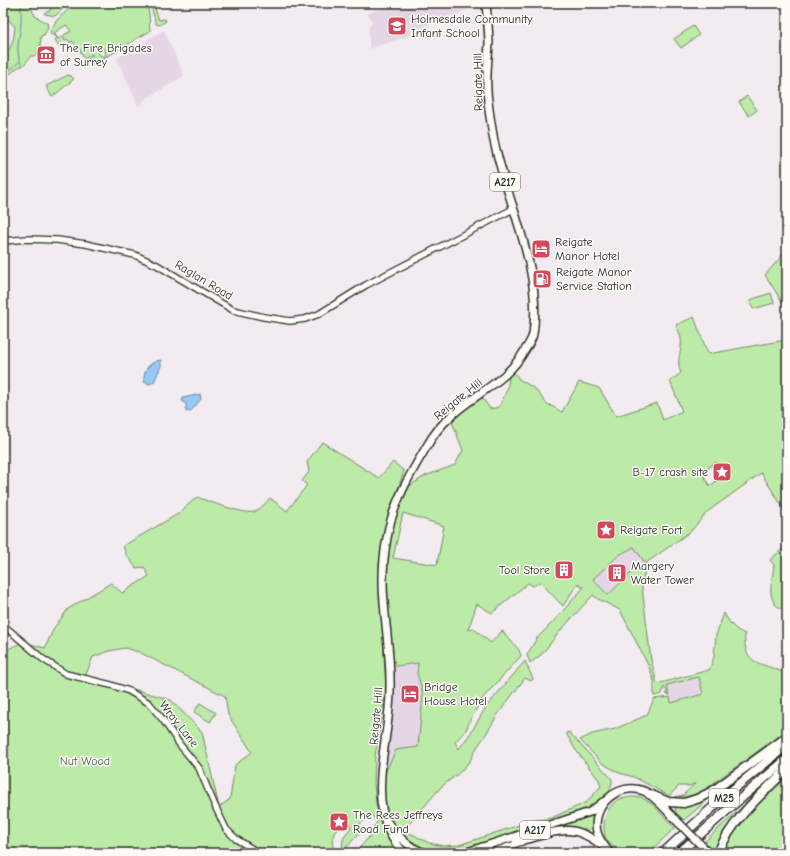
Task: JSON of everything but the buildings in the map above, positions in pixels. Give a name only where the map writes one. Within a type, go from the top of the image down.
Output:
[{"type":"highway","name":"M25","points":[[649,794],[668,802],[684,803],[697,799],[713,791],[787,737]]},
{"type":"highway","name":"M25","points":[[663,853],[724,798],[787,745]]},
{"type":"highway","name":"M25","points":[[679,853],[787,759]]},
{"type":"highway","name":"M25","points":[[718,853],[728,834],[738,820],[787,769]]},
{"type":"main road","name":"Reigate Hill","points":[[404,853],[398,850],[389,833],[384,819],[381,801],[381,773],[389,715],[390,690],[390,667],[383,600],[383,570],[387,536],[394,510],[402,490],[433,436],[450,417],[510,372],[532,337],[534,294],[526,254],[494,142],[490,115],[487,89],[489,45],[486,3]]},
{"type":"main road","points":[[608,851],[599,837],[597,818],[603,802],[614,793],[626,789],[638,790],[649,794],[707,851]]},
{"type":"main road","name":"A217","points":[[464,853],[590,812],[603,802]]},
{"type":"main road","name":"Reigate Hill","points":[[384,819],[398,837],[415,850],[425,853]]},
{"type":"main road","name":"A217","points":[[480,853],[547,833],[568,830],[586,834],[608,851]]},
{"type":"street","name":"Raglan Road","points":[[3,240],[57,240],[86,244],[135,255],[157,265],[233,310],[264,318],[290,321],[305,319],[319,314],[366,285],[513,209]]},
{"type":"street","name":"Wray Lane","points":[[3,625],[43,659],[66,674],[111,685],[129,691],[142,698],[156,712],[199,768],[226,829],[236,839],[259,853]]},
{"type":"street","points":[[488,853],[529,838]]},
{"type":"street","points":[[398,850],[408,845]]},
{"type":"shaded area","name":"Holmesdale Community Infant School","points":[[394,3],[483,4],[419,28],[421,32],[369,49],[369,27],[372,23],[371,18],[367,14]]},
{"type":"shaded area","points":[[164,30],[184,76],[142,101],[143,103],[138,106],[117,58]]},
{"type":"shaded area","points":[[635,547],[646,563],[631,573],[608,595],[593,579],[619,555]]},
{"type":"shaded area","points":[[418,663],[417,673],[423,694],[418,747],[396,750],[385,773],[381,773],[390,667]]},
{"type":"shaded area","points":[[699,677],[703,694],[671,703],[667,685]]},
{"type":"green space","points":[[3,3],[33,3],[31,8],[35,16],[47,23],[48,27],[44,35],[41,36],[41,47],[38,53],[31,56],[24,65],[18,67],[3,80],[3,48],[8,51],[10,48],[15,27],[8,19],[3,21]]},
{"type":"green space","points":[[60,3],[62,10],[55,16],[44,13],[51,10],[50,7]]},
{"type":"green space","points":[[75,3],[147,3],[150,31],[108,56],[106,56],[105,49],[98,50],[99,54],[101,56],[105,56],[105,58],[95,66],[89,62],[88,59],[92,57],[92,54],[84,59],[80,50],[72,41],[70,43],[67,39],[64,41],[64,35],[71,31],[66,25],[54,33],[58,39],[62,37],[60,47],[55,40],[57,38],[53,34],[51,35],[50,32],[56,21]]},
{"type":"green space","points":[[150,3],[153,3],[159,20],[165,19],[166,21],[160,25],[156,24]]},
{"type":"green space","points":[[693,26],[699,35],[681,48],[674,39]]},
{"type":"green space","points":[[68,75],[74,79],[52,97],[46,86]]},
{"type":"green space","points":[[747,96],[757,110],[749,116],[739,102]]},
{"type":"green space","points":[[787,250],[787,514],[761,473],[707,512],[691,531],[646,563],[642,588],[651,660],[657,684],[709,670],[714,657],[716,635],[724,613],[733,626],[745,634],[745,645],[747,653],[751,659],[787,675],[787,730],[701,792],[689,796],[675,797],[683,795],[696,783],[689,786],[679,786],[669,796],[634,777],[619,773],[602,763],[580,740],[592,734],[615,729],[647,715],[654,699],[670,697],[671,703],[703,694],[699,677],[667,685],[669,695],[666,694],[667,691],[664,687],[662,694],[654,696],[654,681],[649,667],[620,610],[593,595],[561,630],[541,655],[530,663],[527,655],[537,638],[584,587],[581,587],[578,583],[563,606],[540,582],[533,586],[528,583],[492,613],[477,604],[468,630],[473,628],[491,643],[502,631],[519,650],[521,656],[483,698],[471,718],[466,730],[455,742],[459,749],[486,707],[525,661],[533,679],[531,681],[525,678],[498,714],[470,761],[459,773],[442,786],[409,824],[406,831],[429,843],[443,846],[459,845],[531,821],[551,818],[587,802],[601,786],[599,780],[575,749],[566,733],[569,732],[612,779],[611,788],[606,797],[590,809],[534,825],[465,850],[429,850],[411,842],[384,819],[381,773],[385,773],[396,750],[418,747],[423,694],[417,673],[418,663],[390,667],[385,556],[403,490],[425,476],[455,465],[463,450],[450,417],[481,396],[490,409],[499,407],[507,390],[510,372],[513,371],[519,379],[535,389],[546,403],[562,412],[579,382],[599,388],[616,416],[657,403],[663,420],[682,411],[670,381],[681,373],[679,368],[679,360],[681,338],[676,325],[694,317],[708,354],[786,340],[785,306],[765,275]],"holes":[[[716,462],[727,472],[710,486],[702,473]],[[403,513],[444,526],[437,565],[393,558]],[[634,547],[645,563],[631,573],[608,595],[593,579],[619,555]]]},
{"type":"green space","points":[[771,293],[774,303],[753,309],[750,300]]},
{"type":"green space","name":"Nut Wood","points":[[322,442],[379,478],[393,462],[404,471],[389,514],[379,565],[386,689],[375,756],[374,783],[376,804],[381,823],[395,849],[392,853],[355,853],[375,830],[373,827],[377,823],[371,814],[359,825],[366,830],[362,830],[345,849],[343,849],[343,840],[351,828],[348,819],[340,825],[334,833],[332,843],[336,853],[3,853],[3,652],[15,645],[24,643],[45,648],[54,628],[68,609],[111,583],[122,593],[149,576],[144,567],[136,568],[126,554],[123,546],[178,514],[197,497],[226,507],[250,512],[258,510],[270,498],[287,511],[307,485],[302,481],[309,472],[307,462]],"holes":[[[125,648],[139,652],[225,696],[228,715],[252,752],[235,765],[230,799],[219,807],[202,732],[171,700],[120,685],[85,677],[93,657],[109,651]]]},
{"type":"green space","points":[[787,545],[787,611],[775,604],[771,595],[774,565],[770,560]]},
{"type":"green space","points":[[200,703],[216,713],[210,722],[194,712]]},
{"type":"green space","points":[[787,777],[787,853],[722,853],[733,832]]},
{"type":"green space","points":[[766,785],[736,816],[723,834],[713,853],[705,841]]},
{"type":"green space","points":[[631,797],[641,797],[652,804],[675,828],[648,853],[621,853],[608,842],[605,835],[604,824],[609,808],[618,800]]},
{"type":"green space","points":[[710,798],[684,820],[676,813],[675,806],[691,805]]},
{"type":"green space","points":[[593,813],[595,814],[595,838],[576,828],[554,827]]},
{"type":"water","points":[[161,360],[161,366],[154,382],[150,384],[144,382],[148,367]]},
{"type":"water","points":[[200,394],[201,399],[191,411],[186,412],[186,404],[182,401],[183,398]]},
{"type":"waterway","points":[[21,3],[18,55],[22,65]]},
{"type":"waterway","points":[[3,76],[19,62]]},
{"type":"place","name":"Holmesdale Community Infant School","points":[[397,26]]},
{"type":"place","name":"The Fire Brigades of Surrey","points":[[46,55]]},
{"type":"place","name":"Reigate Manor Hotel","points":[[541,249]]},
{"type":"place","name":"Reigate Manor Service Station","points":[[542,279]]},
{"type":"place","name":"B-17 crash site","points":[[722,472]]},
{"type":"place","name":"Reigate Fort","points":[[606,530]]},
{"type":"place","name":"Tool Store","points":[[564,570]]},
{"type":"place","name":"Margery Water Tower","points":[[617,573]]},
{"type":"place","name":"Bridge House Hotel","points":[[410,694]]},
{"type":"place","name":"The Rees Jeffreys Road Fund","points":[[339,822]]}]
